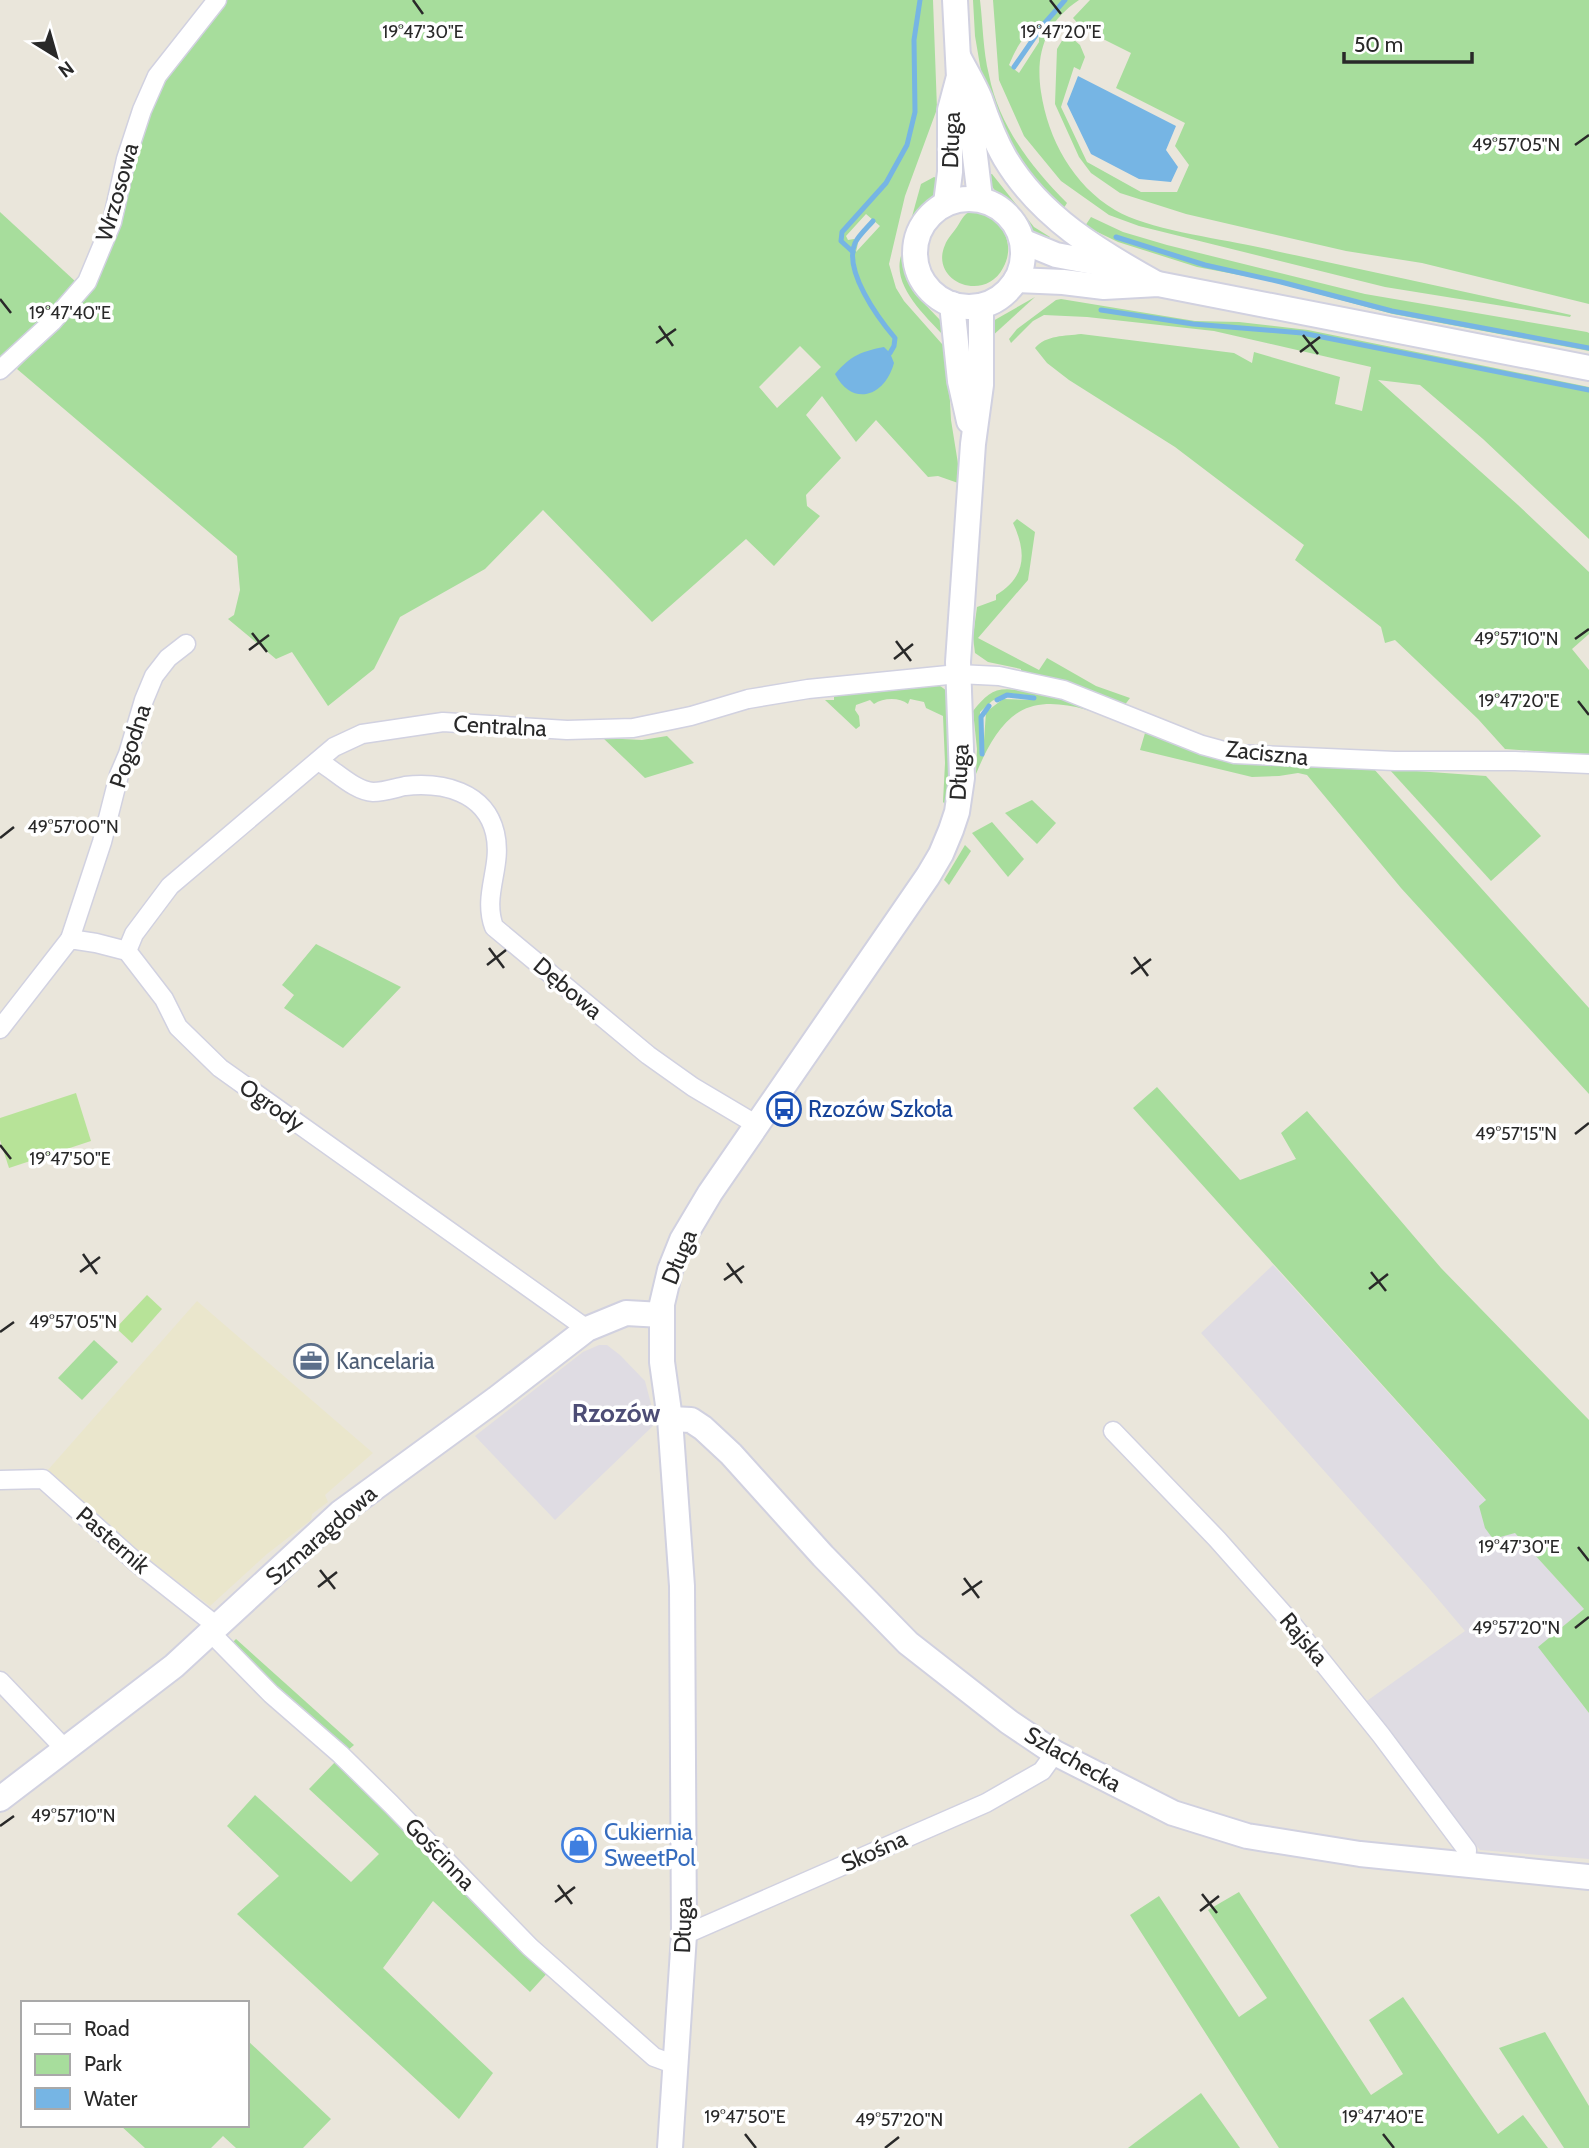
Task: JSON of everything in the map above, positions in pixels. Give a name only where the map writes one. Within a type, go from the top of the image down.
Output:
[{"type":"street","name":"Wrzosowa","points":[[0,370],[52,322],[87,282],[112,222],[126,159],[142,110],[157,76],[217,0]]},
{"type":"street","name":"Długa","points":[[955,0],[958,67],[970,114],[980,198]]},
{"type":"street","name":"Długa","points":[[946,203],[950,172],[950,110],[958,67]]},
{"type":"street","points":[[958,67],[979,99],[994,138],[1029,192],[1068,227],[1127,268],[1157,284]]},
{"type":"street","points":[[980,198],[1006,213],[1016,226],[1022,241],[1021,268],[1016,280],[1001,296],[981,306],[966,307],[937,297],[925,286],[917,271],[914,255],[916,238],[923,223],[946,203],[980,198]]},
{"type":"street","points":[[1022,241],[1056,255],[1127,268]]},
{"type":"street","points":[[1016,280],[1104,287],[1157,284],[1589,368]]},
{"type":"street","name":"Długa","points":[[952,304],[961,381],[974,444]]},
{"type":"street","name":"Długa","points":[[670,2148],[684,1935],[682,1586],[670,1419],[662,1362],[663,1304],[670,1270],[682,1240],[710,1193],[941,854],[957,812],[962,778],[958,674],[974,444],[981,385],[981,306]]},
{"type":"street","name":"Pogodna","points":[[70,939],[144,700],[154,676],[168,658],[186,644]]},
{"type":"street","name":"Centralna","points":[[127,951],[134,934],[170,886],[334,747],[362,734],[443,722],[567,730],[633,728],[691,716],[748,699],[808,689],[958,674]]},
{"type":"street","name":"Zaciszna","points":[[958,674],[999,676],[1064,690],[1202,745],[1235,754],[1395,761],[1589,764]]},
{"type":"street","name":"Dębowa","points":[[318,761],[359,788],[373,792],[423,785],[464,793],[477,800],[487,811],[498,844],[496,869],[488,900],[494,927],[648,1055],[693,1087],[757,1125]]},
{"type":"street","points":[[0,1029],[70,939],[127,951]]},
{"type":"street","name":"Ogrody","points":[[127,951],[164,999],[178,1027],[220,1068],[587,1329]]},
{"type":"street","name":"Szmaragdowa","points":[[0,1799],[142,1693],[340,1513],[587,1329],[626,1313],[663,1315]]},
{"type":"street","name":"Szlachecka","points":[[670,1419],[691,1420],[731,1454],[823,1556],[908,1643],[1009,1722],[1055,1753],[1173,1813],[1247,1836],[1360,1854],[1589,1877]]},
{"type":"street","name":"Rajska","points":[[1113,1431],[1217,1539],[1313,1648],[1467,1850],[1466,1865]]},
{"type":"street","name":"Pasternik","points":[[0,1480],[43,1479],[214,1630]]},
{"type":"street","name":"Gościnna","points":[[214,1630],[271,1694],[340,1754],[530,1947],[654,2057],[676,2065]]},
{"type":"street","points":[[0,1681],[65,1749]]},
{"type":"street","name":"Skośna","points":[[684,1935],[986,1803],[1042,1772],[1055,1753]]},
{"type":"shaded area","points":[[1273,1265],[1584,1609],[1539,1647],[1589,1713],[1589,1859],[1480,1850],[1364,1703],[1465,1631],[1201,1333]]},
{"type":"shaded area","points":[[197,1301],[373,1453],[325,1495],[328,1502],[312,1514],[311,1520],[267,1554],[210,1606],[141,1554],[47,1471]]},
{"type":"shaded area","points":[[599,1345],[607,1345],[620,1355],[645,1381],[656,1423],[555,1520],[475,1436],[583,1352]]},
{"type":"green space","points":[[225,0],[933,0],[937,109],[905,196],[889,264],[896,288],[904,301],[947,347],[958,483],[938,476],[928,477],[876,420],[856,442],[822,396],[806,415],[841,458],[806,495],[807,506],[820,516],[774,566],[746,539],[652,622],[543,510],[485,569],[400,617],[374,669],[328,706],[292,652],[276,659],[228,619],[234,615],[240,590],[237,556],[17,369],[67,315],[160,81]],"holes":[[[866,214],[880,226],[856,252],[858,243],[854,239],[848,240],[846,236]],[[800,346],[821,367],[777,408],[759,387]]]},
{"type":"green space","points":[[973,0],[980,0],[987,66],[1000,111],[1018,145],[1067,203],[1060,214],[1026,175],[984,89],[975,36]]},
{"type":"green space","points":[[993,0],[1079,0],[1058,18],[1045,40],[1040,64],[1044,110],[1056,143],[1075,174],[1100,200],[1115,210],[1145,223],[1182,232],[1571,315],[1570,317],[1385,287],[1139,226],[1109,215],[1061,181],[1024,136],[999,80]],"holes":[[[1034,31],[1039,35],[1039,42],[1019,73],[1009,65],[1016,50],[1030,33]]]},
{"type":"green space","points":[[1090,0],[1589,0],[1589,304],[1422,263],[1346,251],[1186,214],[1120,193],[1091,173],[1079,157],[1055,104],[1057,49],[1063,39],[1073,39],[1080,45],[1085,57],[1080,70],[1074,67],[1061,107],[1087,162],[1141,192],[1177,192],[1189,165],[1175,146],[1185,123],[1116,88],[1131,53],[1083,29],[1073,18]]},
{"type":"green space","points":[[987,174],[992,174],[1034,227],[1050,237],[1048,244],[1032,233],[1014,208],[995,191]]},
{"type":"green space","points":[[934,177],[939,179],[935,194],[908,231],[921,184]]},
{"type":"green space","points":[[975,210],[992,218],[999,225],[1004,232],[1008,249],[1003,268],[994,279],[984,285],[972,286],[951,278],[942,258],[945,245],[964,216]]},
{"type":"green space","points":[[0,212],[76,282],[57,307],[0,359]]},
{"type":"green space","points":[[1091,217],[1123,232],[1167,245],[1365,294],[1587,332],[1589,351],[1393,314],[1266,280],[1197,267],[1118,242],[1085,226]]},
{"type":"green space","points":[[904,249],[906,278],[915,294],[941,321],[946,338],[919,309],[904,286],[900,261]]},
{"type":"green space","points":[[1035,297],[990,338],[993,321]]},
{"type":"green space","points":[[1061,299],[1195,321],[1239,322],[1308,330],[1589,387],[1589,539],[1483,439],[1420,385],[1378,380],[1589,572],[1589,634],[1572,649],[1589,670],[1589,755],[1505,749],[1478,719],[1395,640],[1385,643],[1381,627],[1295,560],[1304,545],[1175,447],[1069,380],[1047,363],[1035,348],[1050,338],[1081,334],[1234,353],[1252,363],[1254,352],[1340,377],[1335,404],[1362,411],[1371,367],[1214,331],[1087,317],[1044,315],[1033,321],[1011,343],[1009,339],[1017,329]]},
{"type":"green space","points":[[1017,519],[1035,532],[1028,580],[978,638],[1039,670],[1047,658],[1096,686],[1130,698],[1124,706],[1021,674],[1021,669],[988,662],[975,653],[973,637],[977,607],[996,600],[996,595],[1013,580],[1021,563],[1018,534],[1013,523]]},
{"type":"green space","points":[[936,683],[947,691],[954,758],[948,807],[943,802],[943,716],[926,708],[924,702],[910,699],[908,704],[891,699],[874,704],[870,700],[856,705],[860,726],[856,729],[825,700],[834,700],[834,695]]},
{"type":"green space","points":[[1018,686],[1048,692],[1117,716],[1115,720],[1080,708],[1055,704],[1030,707],[1012,717],[999,731],[976,774],[977,749],[973,711],[996,691],[1016,690]],"holes":[[[1007,693],[1035,696],[1035,700],[1003,699],[986,712],[983,755],[980,753],[980,712]]]},
{"type":"green space","points":[[1145,733],[1224,758],[1373,768],[1589,1008],[1589,1094],[1401,888],[1307,775],[1298,773],[1252,777],[1140,750]]},
{"type":"green space","points":[[667,736],[694,763],[645,778],[603,738],[642,740]]},
{"type":"green space","points":[[1389,769],[1486,776],[1541,836],[1491,881]]},
{"type":"green space","points":[[1032,800],[1056,823],[1037,844],[1005,813]]},
{"type":"green space","points":[[992,822],[1024,859],[1008,877],[972,833]]},
{"type":"green space","points":[[965,845],[971,851],[949,885],[944,880]]},
{"type":"green space","points":[[316,944],[401,987],[343,1048],[284,1008],[294,995],[282,985]]},
{"type":"green space","points":[[1157,1087],[1240,1180],[1296,1159],[1281,1133],[1307,1111],[1441,1268],[1589,1420],[1589,1713],[1538,1647],[1584,1609],[1515,1533],[1493,1539],[1485,1528],[1479,1506],[1486,1500],[1133,1108]]},
{"type":"green space","points":[[76,1093],[91,1141],[9,1168],[0,1140],[0,1118]]},
{"type":"green space","points":[[147,1295],[162,1309],[132,1343],[116,1328]]},
{"type":"green space","points":[[94,1340],[118,1362],[82,1400],[58,1378]]},
{"type":"green space","points":[[236,1639],[354,1745],[346,1752],[230,1645]]},
{"type":"green space","points":[[337,1760],[550,1970],[530,1992],[433,1901],[383,1968],[493,2073],[459,2119],[237,1914],[279,1876],[227,1826],[255,1795],[351,1882],[379,1854],[309,1789]]},
{"type":"green space","points":[[1239,1892],[1371,2095],[1403,2074],[1369,2020],[1403,1997],[1498,2134],[1523,2115],[1548,2148],[1279,2148],[1130,1915],[1159,1896],[1239,2017],[1267,1998],[1208,1910]]},
{"type":"green space","points":[[1545,2032],[1589,2106],[1589,2148],[1564,2148],[1499,2048]]},
{"type":"green space","points":[[248,2041],[331,2119],[303,2148],[236,2148],[223,2136],[211,2148],[145,2148],[122,2127],[248,2127]]},
{"type":"green space","points":[[1201,2093],[1240,2148],[1128,2148]]},
{"type":"water","points":[[1078,76],[1176,126],[1166,150],[1178,167],[1171,182],[1139,179],[1091,154],[1067,104]]},
{"type":"water","points":[[884,347],[894,363],[884,383],[868,394],[859,394],[842,385],[835,374],[846,363],[863,353]]},
{"type":"waterway","points":[[853,252],[841,241],[842,232],[886,183],[907,145],[915,112],[914,40],[920,0]]},
{"type":"waterway","points":[[1014,67],[1043,25],[1065,0]]},
{"type":"waterway","points":[[873,221],[855,243],[854,266],[864,293],[895,338],[890,353]]},
{"type":"waterway","points":[[1116,237],[1205,265],[1392,311],[1589,348]]},
{"type":"waterway","points":[[1101,310],[1193,324],[1302,333],[1589,390]]},
{"type":"waterway","points":[[997,700],[1007,695],[1034,698]]},
{"type":"waterway","points":[[982,754],[981,717],[989,706]]},
{"type":"place","name":"Rzozów Szkoła","points":[[784,1109]]},
{"type":"place","name":"Kancelaria","points":[[311,1361]]},
{"type":"place","name":"Cukiernia SweetPol","points":[[579,1845]]},
{"type":"district","name":"Rzozów","points":[[616,1413]]}]
